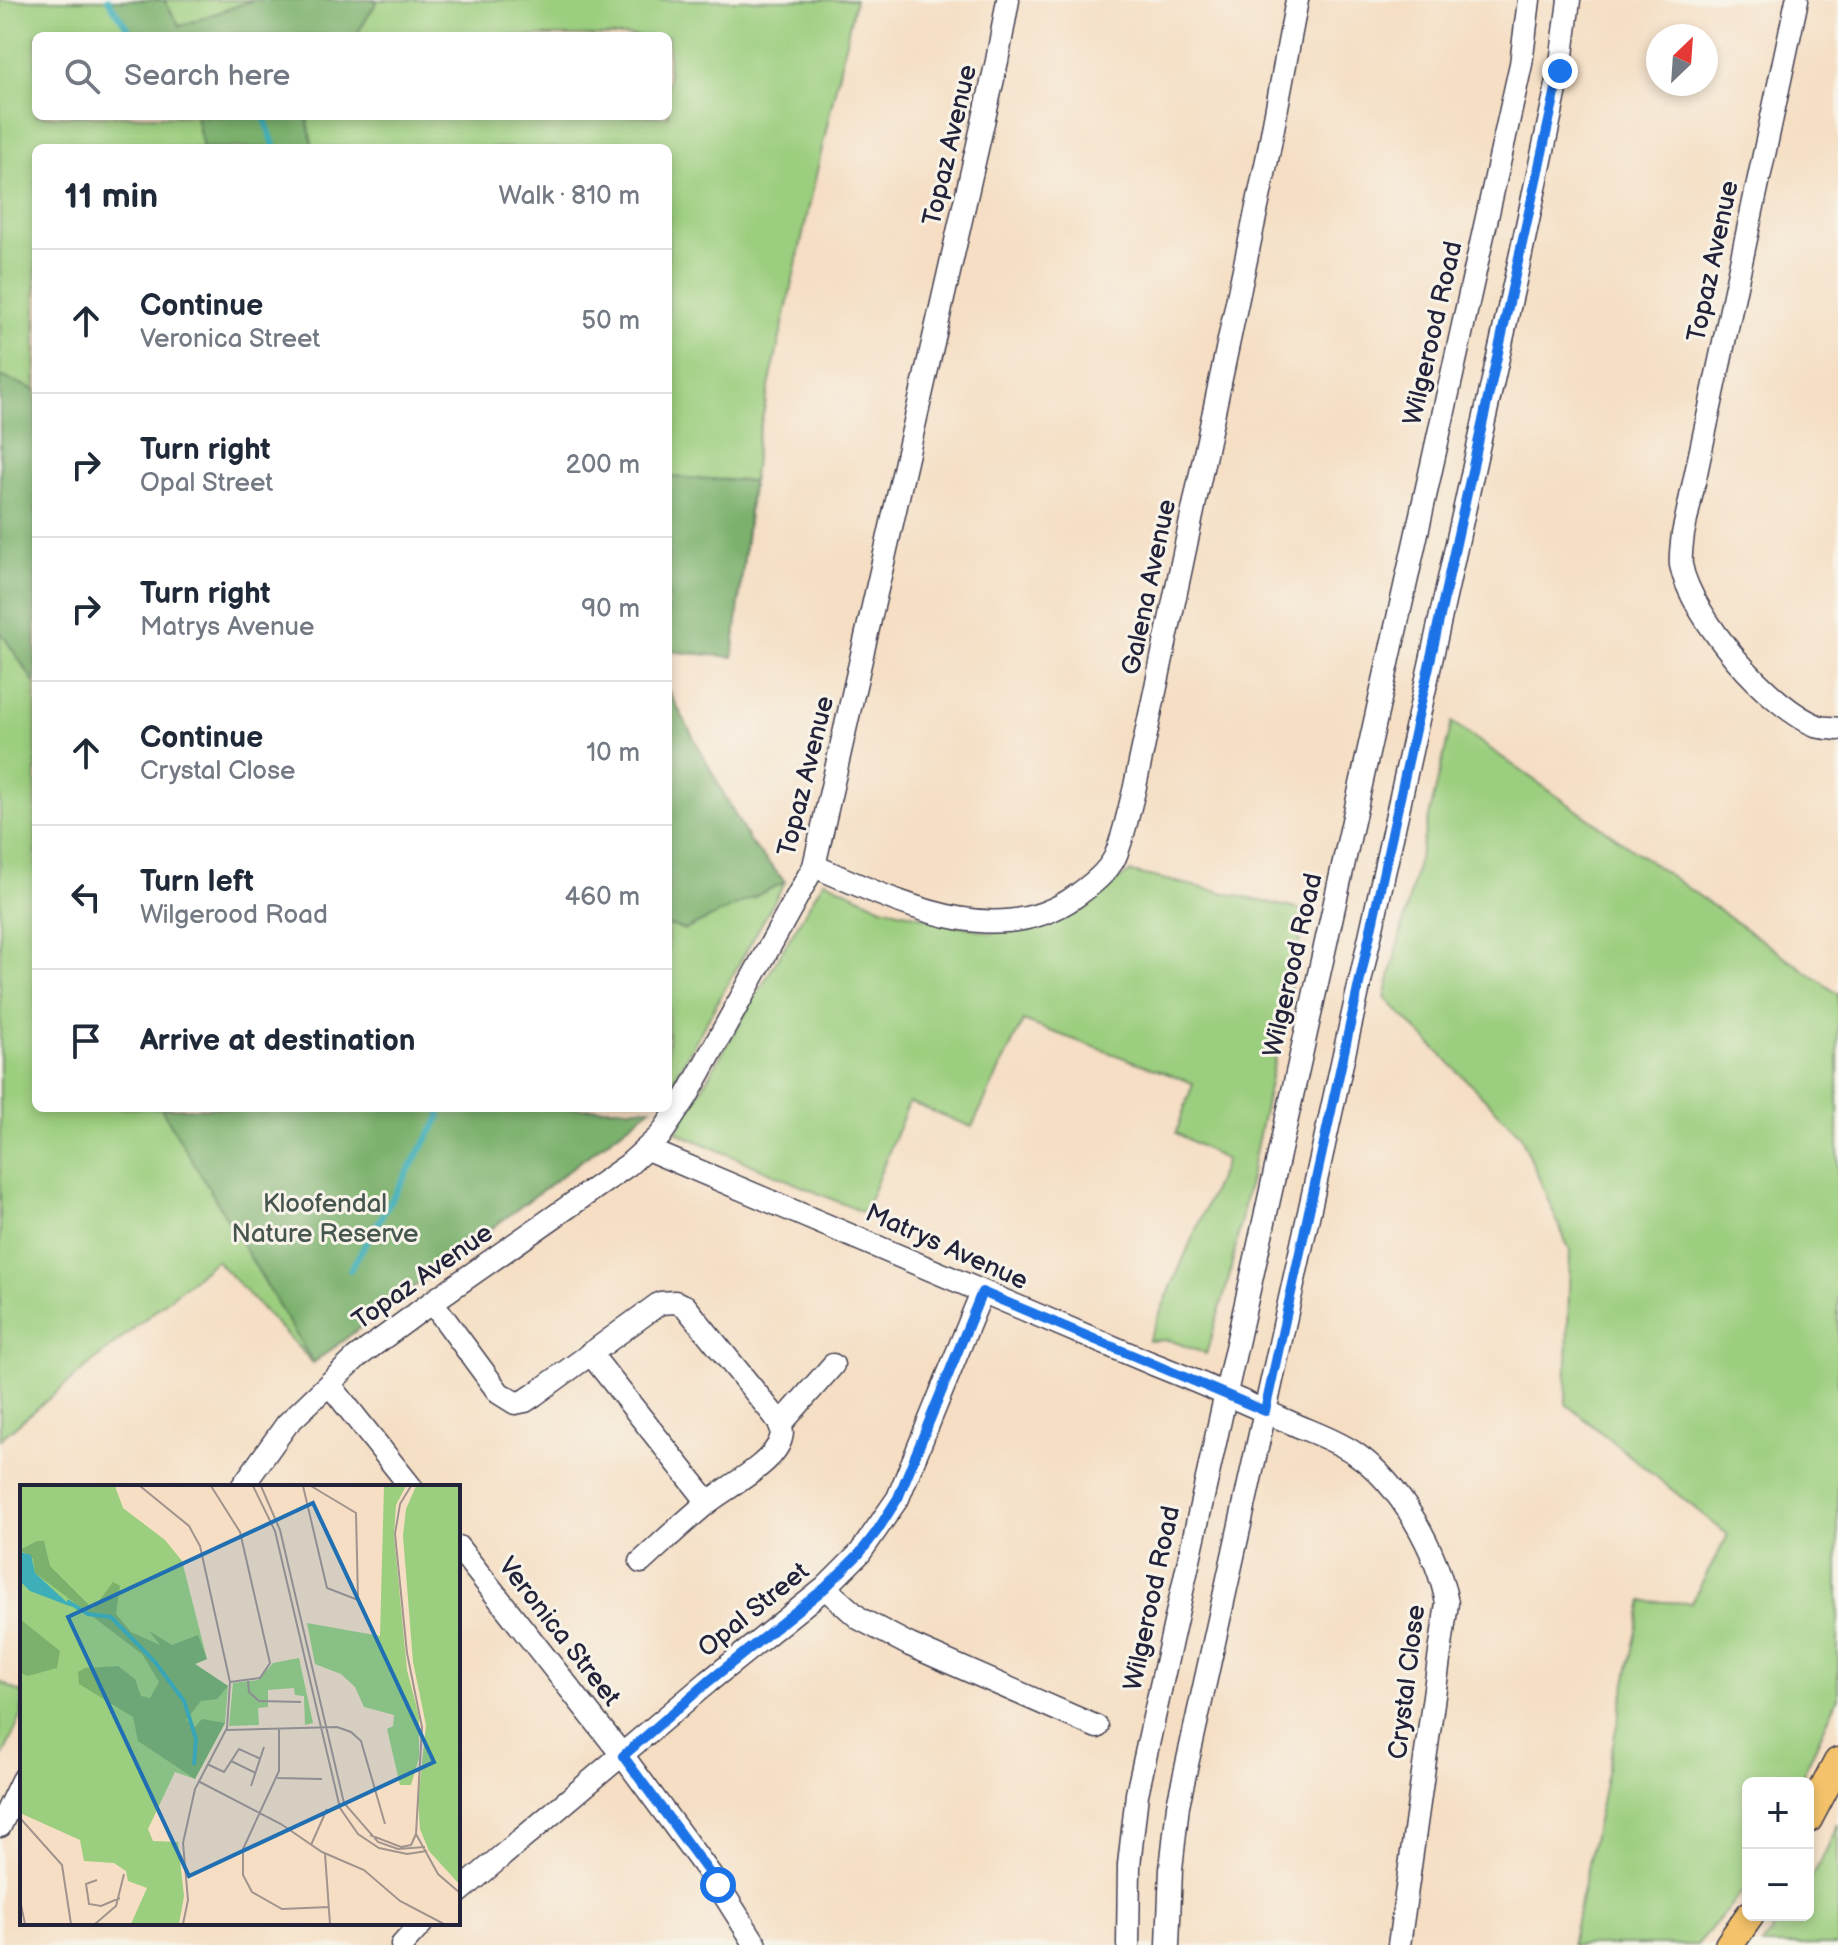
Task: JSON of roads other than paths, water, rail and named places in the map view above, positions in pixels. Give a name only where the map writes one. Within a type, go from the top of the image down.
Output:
[{"type":"main road","points":[[1814,1808],[1838,1762]]},
{"type":"main road","points":[[1729,1945],[1746,1921]]},
{"type":"street","name":"Topaz Avenue","points":[[243,1485],[287,1424],[356,1358],[593,1190],[660,1136],[687,1096],[814,866],[994,77],[1008,0]]},
{"type":"street","name":"Galena Avenue","points":[[814,866],[905,904],[965,919],[1008,923],[1042,916],[1066,903],[1095,882],[1114,859],[1137,776],[1297,0]]},
{"type":"street","name":"Wilgerood Road","points":[[1128,1945],[1129,1865],[1137,1794],[1521,64],[1529,0]]},
{"type":"street","points":[[1168,1945],[1171,1869],[1178,1805],[1524,243],[1560,71],[1569,0]]},
{"type":"street","name":"Topaz Avenue","points":[[1797,0],[1683,534],[1681,564],[1697,605],[1726,649],[1760,685],[1788,708],[1820,727],[1838,729]]},
{"type":"street","name":"Matrys Avenue","points":[[647,1149],[1226,1393]]},
{"type":"street","name":"Opal Street","points":[[460,1891],[708,1682],[825,1588],[860,1553],[898,1498],[982,1292]]},
{"type":"street","points":[[432,1302],[499,1393],[509,1401],[525,1401],[660,1303],[675,1302],[685,1306],[780,1425],[782,1435],[766,1460],[708,1502],[641,1562]]},
{"type":"street","points":[[590,1353],[708,1502]]},
{"type":"street","points":[[780,1425],[833,1365]]},
{"type":"street","points":[[330,1385],[409,1485]]},
{"type":"street","name":"Crystal Close","points":[[1226,1393],[1343,1446],[1370,1465],[1428,1542],[1443,1583],[1447,1603],[1399,1945]]},
{"type":"street","name":"Veronica Street","points":[[460,1550],[623,1756],[718,1885],[756,1945]]},
{"type":"street","points":[[825,1588],[860,1619],[1097,1727]]},
{"type":"street","points":[[0,1826],[20,1784]]},
{"type":"street","points":[[402,1945],[420,1925]]},
{"type":"waterway","points":[[108,0],[130,32]]},
{"type":"waterway","points":[[265,120],[274,144]]},
{"type":"waterway","points":[[350,1270],[440,1117],[439,1112]]},
{"type":"park label","name":"Kloofendal Nature Reserve","points":[[325,1218]]}]
